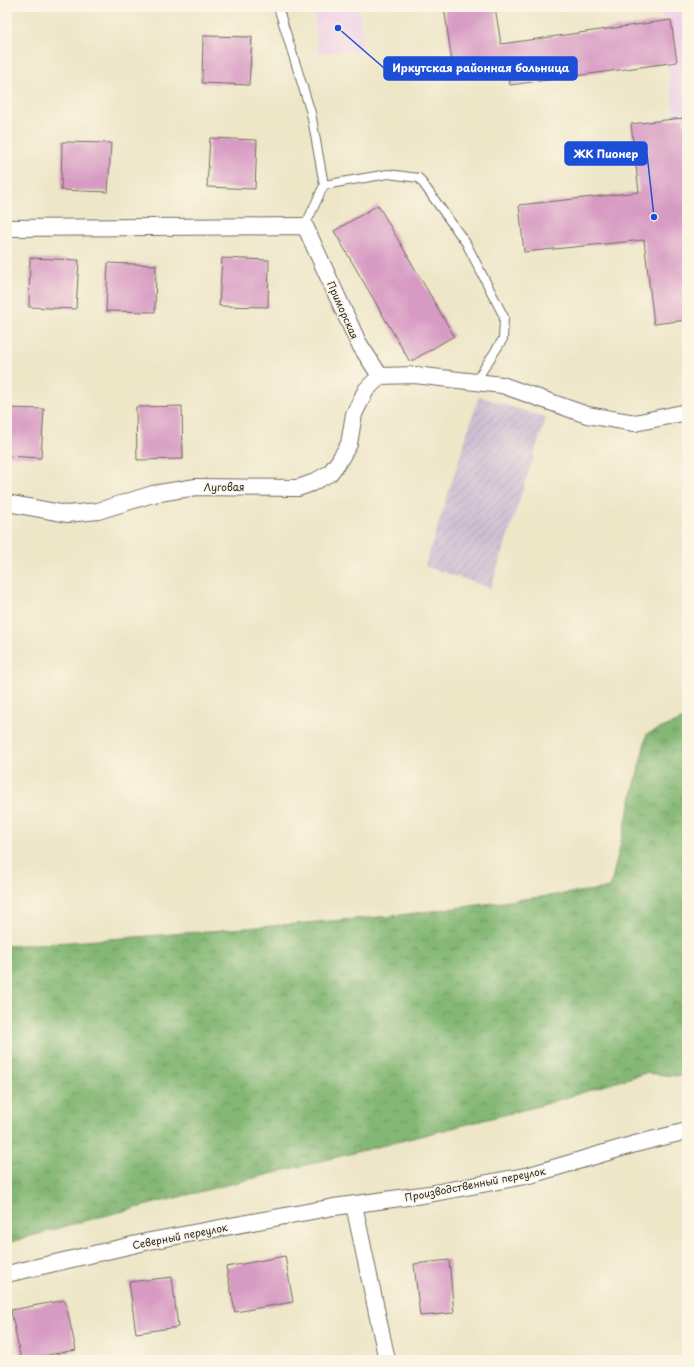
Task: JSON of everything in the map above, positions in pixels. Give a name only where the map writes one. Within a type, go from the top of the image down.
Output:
[{"type":"street","points":[[7,228],[305,226]]},
{"type":"street","name":"Приморская","points":[[305,226],[358,342],[380,376]]},
{"type":"street","points":[[380,376],[415,376],[502,385],[587,414],[635,423],[687,412]]},
{"type":"street","name":"Луговая","points":[[7,503],[67,514],[98,511],[153,494],[196,487],[298,488],[312,483],[330,473],[339,461],[349,444],[354,414],[366,390],[380,376]]},
{"type":"street","name":"Производственный переулок","points":[[354,1205],[429,1194],[530,1175],[635,1144],[687,1131]]},
{"type":"street","points":[[354,1205],[388,1360]]},
{"type":"street","name":"Северный переулок","points":[[7,1274],[150,1241],[354,1205]]},
{"type":"lane","points":[[278,7],[311,113],[324,185],[305,226]]},
{"type":"lane","points":[[324,185],[388,174],[419,178],[466,242],[504,317],[503,339],[475,382]]},
{"type":"shaded area","points":[[314,7],[359,7],[363,50],[318,53]]},
{"type":"shaded area","points":[[660,7],[687,7],[687,207]]},
{"type":"shaded area","points":[[479,396],[546,418],[491,588],[425,566]]},
{"type":"green space","points":[[687,718],[687,1077],[645,1073],[539,1106],[80,1222],[7,1243],[7,946],[393,916],[610,888],[647,734]]},
{"type":"building","points":[[444,7],[495,7],[501,44],[671,20],[677,62],[510,85],[507,62],[453,69]]},
{"type":"building","points":[[203,36],[252,37],[249,85],[202,83]]},
{"type":"building","points":[[683,118],[687,157],[687,170],[685,170],[687,192],[687,320],[654,324],[644,240],[524,252],[519,205],[639,192],[631,124]]},
{"type":"building","points":[[210,138],[257,140],[255,189],[207,187]]},
{"type":"building","points":[[62,142],[111,143],[108,192],[61,190]]},
{"type":"building","points":[[378,205],[454,336],[410,362],[334,231]]},
{"type":"building","points":[[30,258],[79,260],[76,309],[29,307]]},
{"type":"building","points":[[222,258],[269,260],[268,307],[219,306]]},
{"type":"building","points":[[108,263],[156,265],[155,312],[106,311]]},
{"type":"building","points":[[182,406],[183,459],[137,460],[136,407]]},
{"type":"building","points":[[7,408],[44,409],[41,458],[7,456]]},
{"type":"building","points":[[285,1256],[293,1302],[235,1312],[226,1267]]},
{"type":"building","points":[[449,1260],[454,1313],[420,1316],[414,1264]]},
{"type":"building","points":[[172,1277],[178,1327],[136,1333],[129,1282]]},
{"type":"building","points":[[65,1300],[76,1350],[21,1360],[11,1310]]},
{"type":"place","name":"Иркутская районная больница","points":[[338,28]]},
{"type":"place","name":"ЖК Пионер","points":[[654,217]]}]
